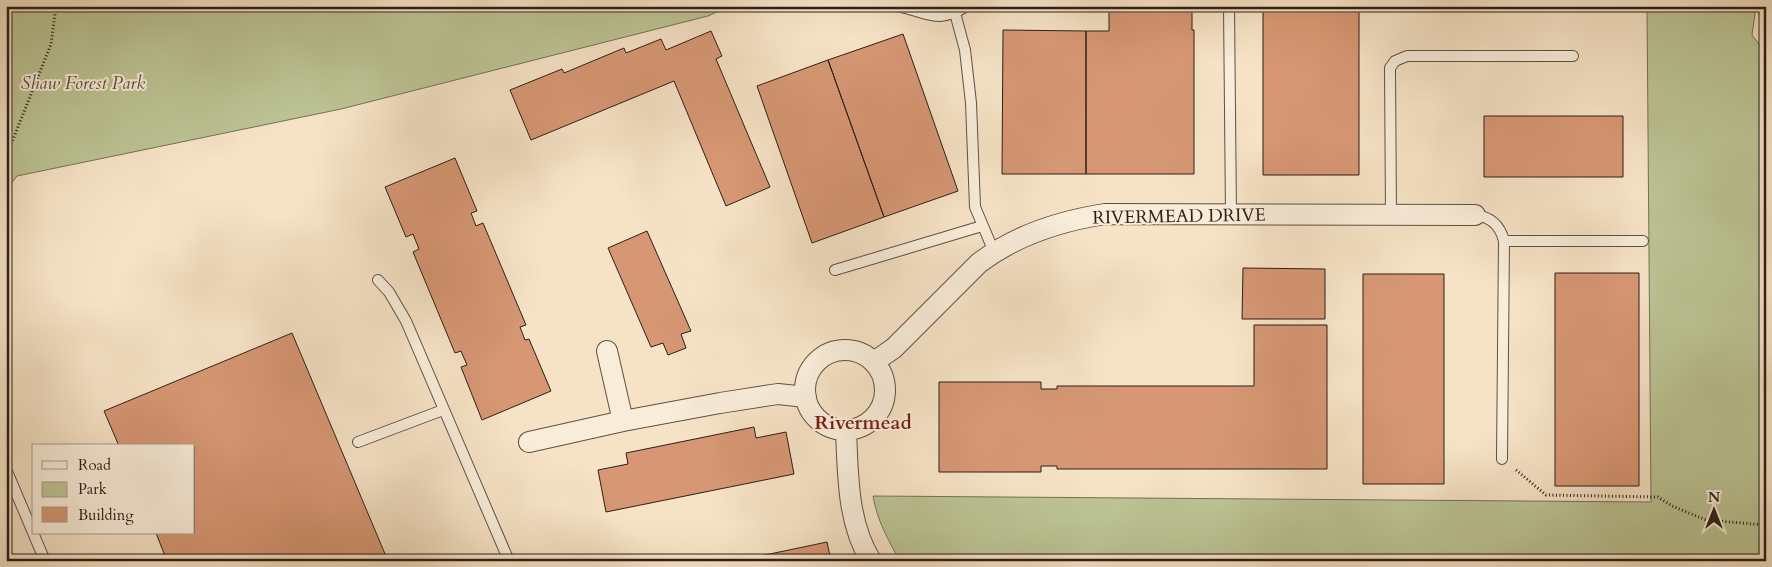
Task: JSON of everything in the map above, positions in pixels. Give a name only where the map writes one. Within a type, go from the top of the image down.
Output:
[{"type":"street","name":"RIVERMEAD DRIVE","points":[[874,362],[894,348],[979,263],[994,252],[1025,236],[1071,220],[1105,214],[1475,215]]},
{"type":"street","points":[[608,351],[623,421]]},
{"type":"street","points":[[839,351],[853,351],[870,358],[884,381],[885,395],[881,409],[876,416],[864,425],[846,430],[836,429],[823,423],[813,414],[806,397],[806,384],[815,364],[825,355],[839,351]]},
{"type":"street","points":[[529,442],[623,421],[778,394],[806,397]]},
{"type":"street","points":[[846,430],[847,472],[852,511],[857,529],[871,561]]},
{"type":"lane","points":[[898,6],[936,17],[955,13],[967,6]]},
{"type":"lane","points":[[1229,6],[1230,215]]},
{"type":"lane","points":[[955,13],[965,50],[971,103],[975,207],[994,252]]},
{"type":"lane","points":[[1391,215],[1390,68],[1395,61],[1407,56],[1572,56]]},
{"type":"lane","points":[[1475,215],[1485,216],[1495,223],[1501,231],[1504,241],[1502,459]]},
{"type":"lane","points":[[835,270],[982,226]]},
{"type":"lane","points":[[1504,241],[1643,241]]},
{"type":"lane","points":[[378,280],[390,292],[406,321],[509,561]]},
{"type":"lane","points":[[358,442],[443,410]]},
{"type":"lane","points":[[6,469],[32,532]]},
{"type":"lane","points":[[33,534],[44,561]]},
{"type":"path","points":[[6,157],[51,44],[56,6]]},
{"type":"path","points":[[1758,6],[1766,26]]},
{"type":"path","points":[[1502,459],[1546,495],[1658,497],[1672,506],[1706,520],[1766,525]]},
{"type":"path","points":[[6,540],[12,561]]},
{"type":"green space","name":"Shaw Forest Park","points":[[6,6],[730,6],[708,16],[341,109],[17,176],[6,190]]},
{"type":"green space","points":[[1647,6],[1752,6],[1755,14],[1752,35],[1766,53],[1766,561],[900,561],[880,522],[873,496],[1651,502]]},
{"type":"building","points":[[1109,6],[1192,7],[1192,30],[1194,30],[1194,174],[1086,174],[1086,31],[1109,31]]},
{"type":"building","points":[[1263,6],[1359,6],[1359,175],[1263,175]]},
{"type":"building","points":[[1003,30],[1086,31],[1086,174],[1002,174]]},
{"type":"building","points":[[711,31],[722,56],[716,59],[770,187],[726,206],[674,81],[531,140],[510,90],[562,69],[564,73],[624,48],[626,53],[661,39],[666,50]]},
{"type":"building","points":[[903,34],[958,191],[884,217],[828,60]]},
{"type":"building","points":[[828,60],[884,217],[812,243],[757,86]]},
{"type":"building","points":[[1484,116],[1623,116],[1623,177],[1484,177]]},
{"type":"building","points":[[455,158],[477,211],[471,213],[476,226],[483,223],[526,325],[520,327],[525,340],[529,339],[551,391],[482,420],[461,367],[467,365],[461,351],[455,353],[413,252],[419,249],[413,234],[406,237],[385,187]]},
{"type":"building","points":[[647,231],[691,331],[681,334],[686,348],[668,355],[663,343],[651,347],[608,248]]},
{"type":"building","points":[[1243,268],[1325,269],[1325,319],[1242,319]]},
{"type":"building","points":[[1555,273],[1639,273],[1639,486],[1555,486]]},
{"type":"building","points":[[1363,274],[1444,274],[1444,484],[1363,484]]},
{"type":"building","points":[[1254,325],[1327,325],[1327,469],[1057,469],[1057,466],[1041,466],[1041,472],[939,472],[939,382],[1041,382],[1041,389],[1057,389],[1057,386],[1254,386]]},
{"type":"building","points":[[292,333],[388,561],[167,561],[156,534],[195,534],[195,444],[118,444],[104,411]]},
{"type":"building","points":[[754,427],[756,438],[786,432],[794,474],[606,512],[598,470],[628,464],[626,453]]},
{"type":"building","points":[[827,542],[831,561],[746,561],[746,559]]},
{"type":"district","name":"Rivermead","points":[[863,422]]}]
